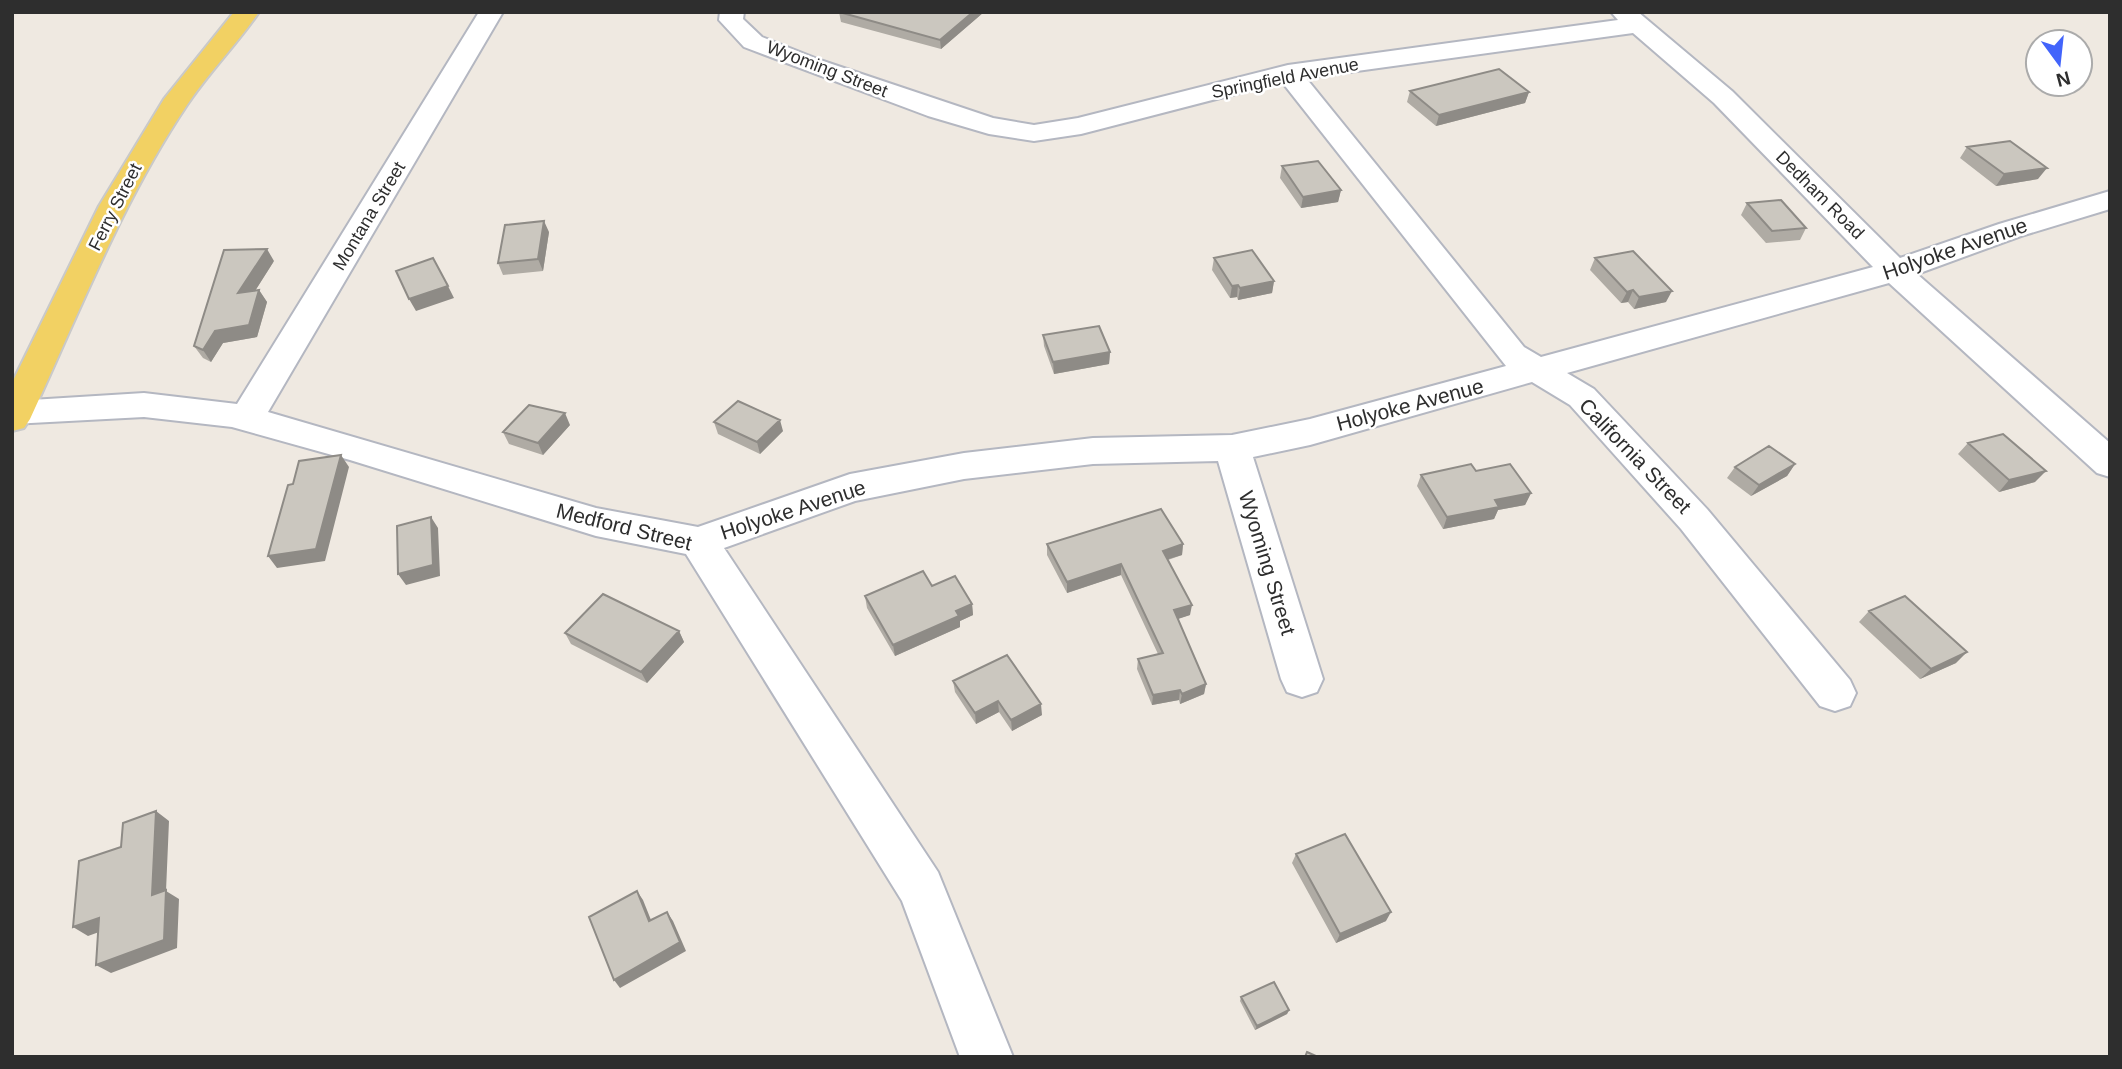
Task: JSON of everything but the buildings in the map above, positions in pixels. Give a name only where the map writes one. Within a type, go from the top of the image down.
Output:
[{"type":"main road","name":"Ferry Street","points":[[14,416],[114,208],[149,142],[191,76],[247,12]]},
{"type":"street","name":"Montana Street","points":[[246,419],[491,12]]},
{"type":"street","name":"Wyoming Street","points":[[732,12],[731,20],[753,41],[937,110]]},
{"type":"street","name":"Springfield Avenue","points":[[937,110],[989,125],[1034,133],[1081,126],[1146,107],[1288,74],[1630,18]]},
{"type":"street","name":"Dedham Road","points":[[1630,18],[1723,97],[1895,271],[2110,464]]},
{"type":"street","name":"California Street","points":[[1288,74],[1512,355],[1534,371],[1582,397],[1695,519],[1835,693]]},
{"type":"street","name":"Holyoke Avenue","points":[[699,542],[850,488],[964,466],[1093,451],[1232,448],[1310,432],[1895,271],[2010,230],[2110,200]]},
{"type":"street","name":"Medford Street","points":[[14,416],[144,405],[246,419],[362,450],[596,522],[699,542],[921,888],[987,1057]]},
{"type":"street","name":"Wyoming Street","points":[[1232,448],[1302,679]]}]
